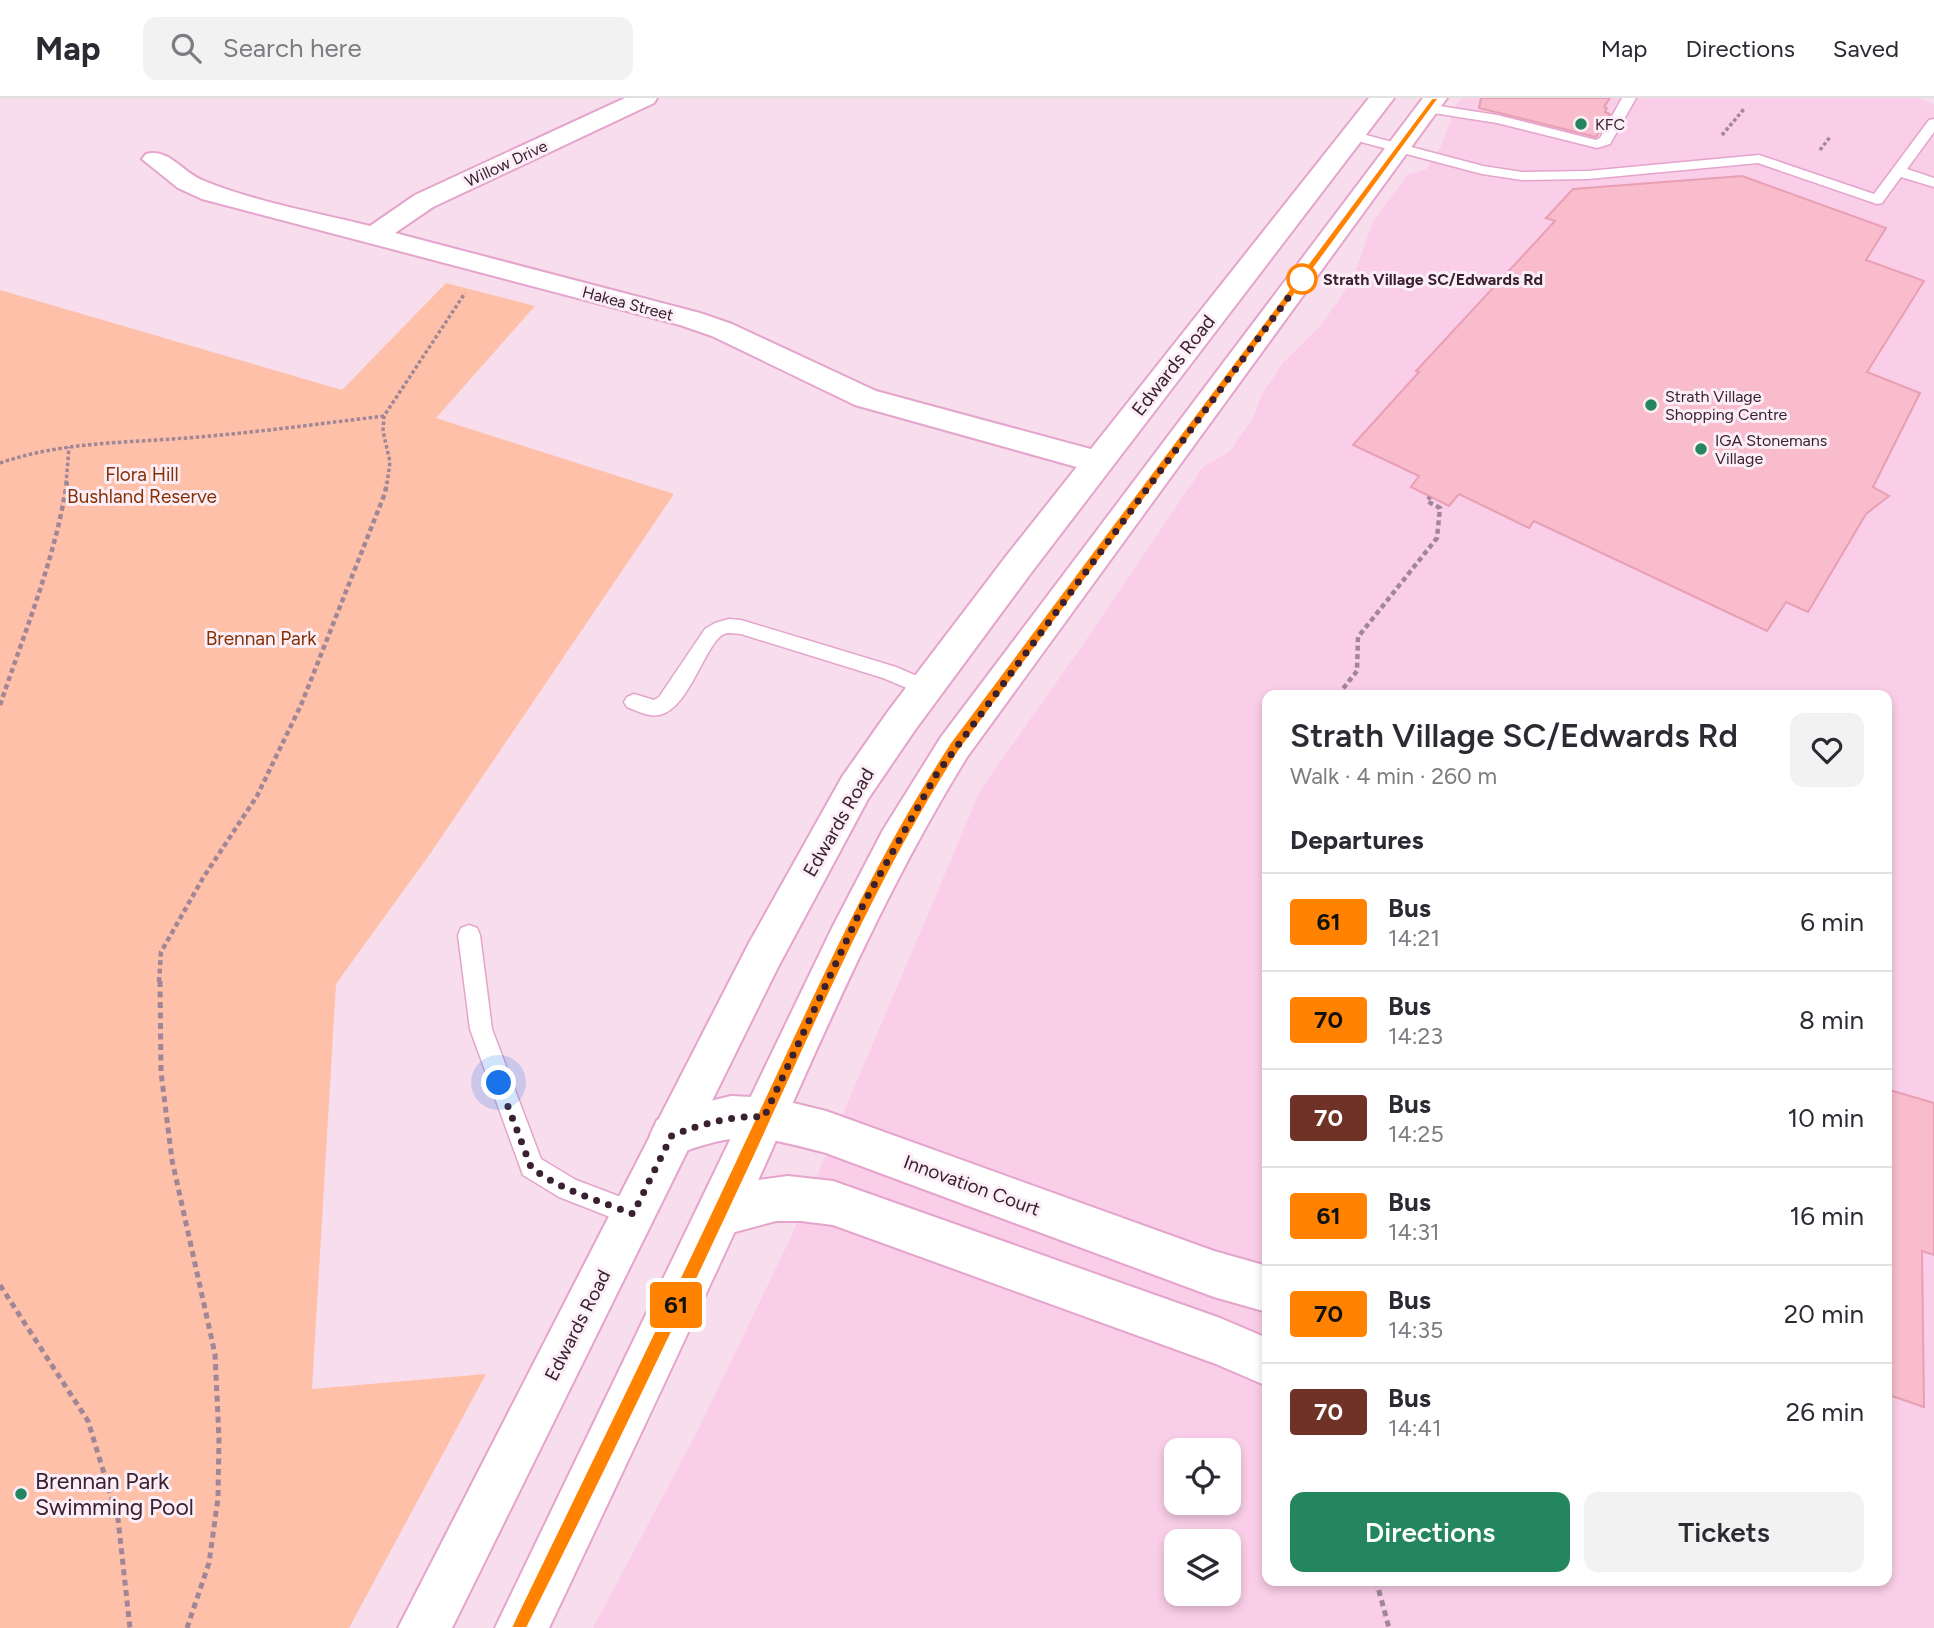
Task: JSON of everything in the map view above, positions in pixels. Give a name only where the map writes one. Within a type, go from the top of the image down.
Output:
[{"type":"street","name":"Willow Drive","points":[[373,237],[403,213],[424,201],[645,98]]},
{"type":"street","name":"Edwards Road","points":[[424,1628],[769,945],[849,799],[926,688],[1098,462],[1382,98]]},
{"type":"street","points":[[521,1628],[720,1213],[865,901],[936,775],[1431,103]]},
{"type":"street","name":"Hakea Street","points":[[155,159],[177,177],[211,193],[690,319],[722,330],[866,398],[1098,462]]},
{"type":"street","name":"Innovation Court","points":[[672,1135],[708,1122],[738,1116],[764,1117],[826,1132],[1214,1274],[1262,1288]]},
{"type":"street","points":[[720,1213],[768,1198],[800,1197],[833,1203],[1220,1342],[1262,1361]]},
{"type":"lane","points":[[1431,103],[1597,144],[1605,141],[1629,98]]},
{"type":"lane","points":[[1352,135],[1497,173],[1530,176],[1628,172],[1759,159],[1877,200],[1934,123]]},
{"type":"lane","points":[[1898,171],[1934,183]]},
{"type":"lane","points":[[634,702],[654,708],[661,706],[672,695],[712,634],[719,627],[729,626],[741,627],[890,672],[926,688]]},
{"type":"lane","points":[[469,935],[481,1029],[531,1167],[542,1176],[633,1214]]},
{"type":"path","points":[[187,1628],[209,1563],[218,1498],[219,1438],[215,1354],[172,1160],[163,1085],[158,1010],[161,952],[203,878],[257,796],[301,705],[385,494],[390,462],[383,431],[384,416],[470,286]]},
{"type":"path","points":[[0,463],[12,458],[69,447],[222,435],[384,416]]},
{"type":"path","points":[[0,705],[64,515],[69,480],[69,447]]},
{"type":"path","points":[[1342,690],[1357,671],[1358,637],[1437,538],[1440,508],[1427,501],[1430,497]]},
{"type":"path","points":[[0,1285],[88,1422],[118,1519],[130,1628]]},
{"type":"path","points":[[1378,1586],[1389,1628]]},
{"type":"shaded area","points":[[1462,98],[1917,98],[1934,104],[1934,1628],[593,1628],[697,1432],[790,1239],[981,789],[1203,467],[1230,451],[1253,418],[1262,394],[1284,362],[1319,327],[1339,300],[1354,275],[1373,222],[1407,175],[1427,169],[1442,144],[1456,105]]},
{"type":"green space","name":"Brennan Park","points":[[446,283],[535,306],[436,418],[674,494],[432,851],[336,984],[312,1389],[486,1374],[349,1628],[0,1628],[0,290],[342,390]]},
{"type":"building","name":"KFC","points":[[1481,98],[1610,98],[1604,107],[1607,108],[1605,112],[1610,114],[1596,137],[1479,108]]},
{"type":"building","name":"Strath Village Shopping Centre","points":[[1742,176],[1886,228],[1866,260],[1924,281],[1867,372],[1920,393],[1873,487],[1889,496],[1866,514],[1808,612],[1786,602],[1767,631],[1534,521],[1529,528],[1459,494],[1449,506],[1411,487],[1419,476],[1353,445],[1419,372],[1416,371],[1555,221],[1546,218],[1573,189]]},
{"type":"building","points":[[1892,1091],[1934,1103],[1934,1255],[1922,1251],[1924,1407],[1892,1396]]},
{"type":"bus line","name":"61","points":[[521,1628],[865,901],[915,807],[954,747],[1435,98]]},
{"type":"place","name":"KFC","points":[[1581,124]]},
{"type":"place","name":"Strath Village SC/Edwards Rd","points":[[1302,279]]},
{"type":"place","name":"Strath Village Shopping Centre","points":[[1651,405]]},
{"type":"place","name":"IGA Stonemans Village","points":[[1701,449]]},
{"type":"place","name":"Brennan Park Swimming Pool","points":[[21,1494]]},
{"type":"route","points":[[499,1083],[531,1167],[542,1176],[633,1214],[672,1135],[708,1122],[738,1116],[764,1117],[865,901],[915,807],[954,747],[1302,279]]},
{"type":"park label","name":"Flora Hill Bushland Reserve","points":[[142,485]]}]
